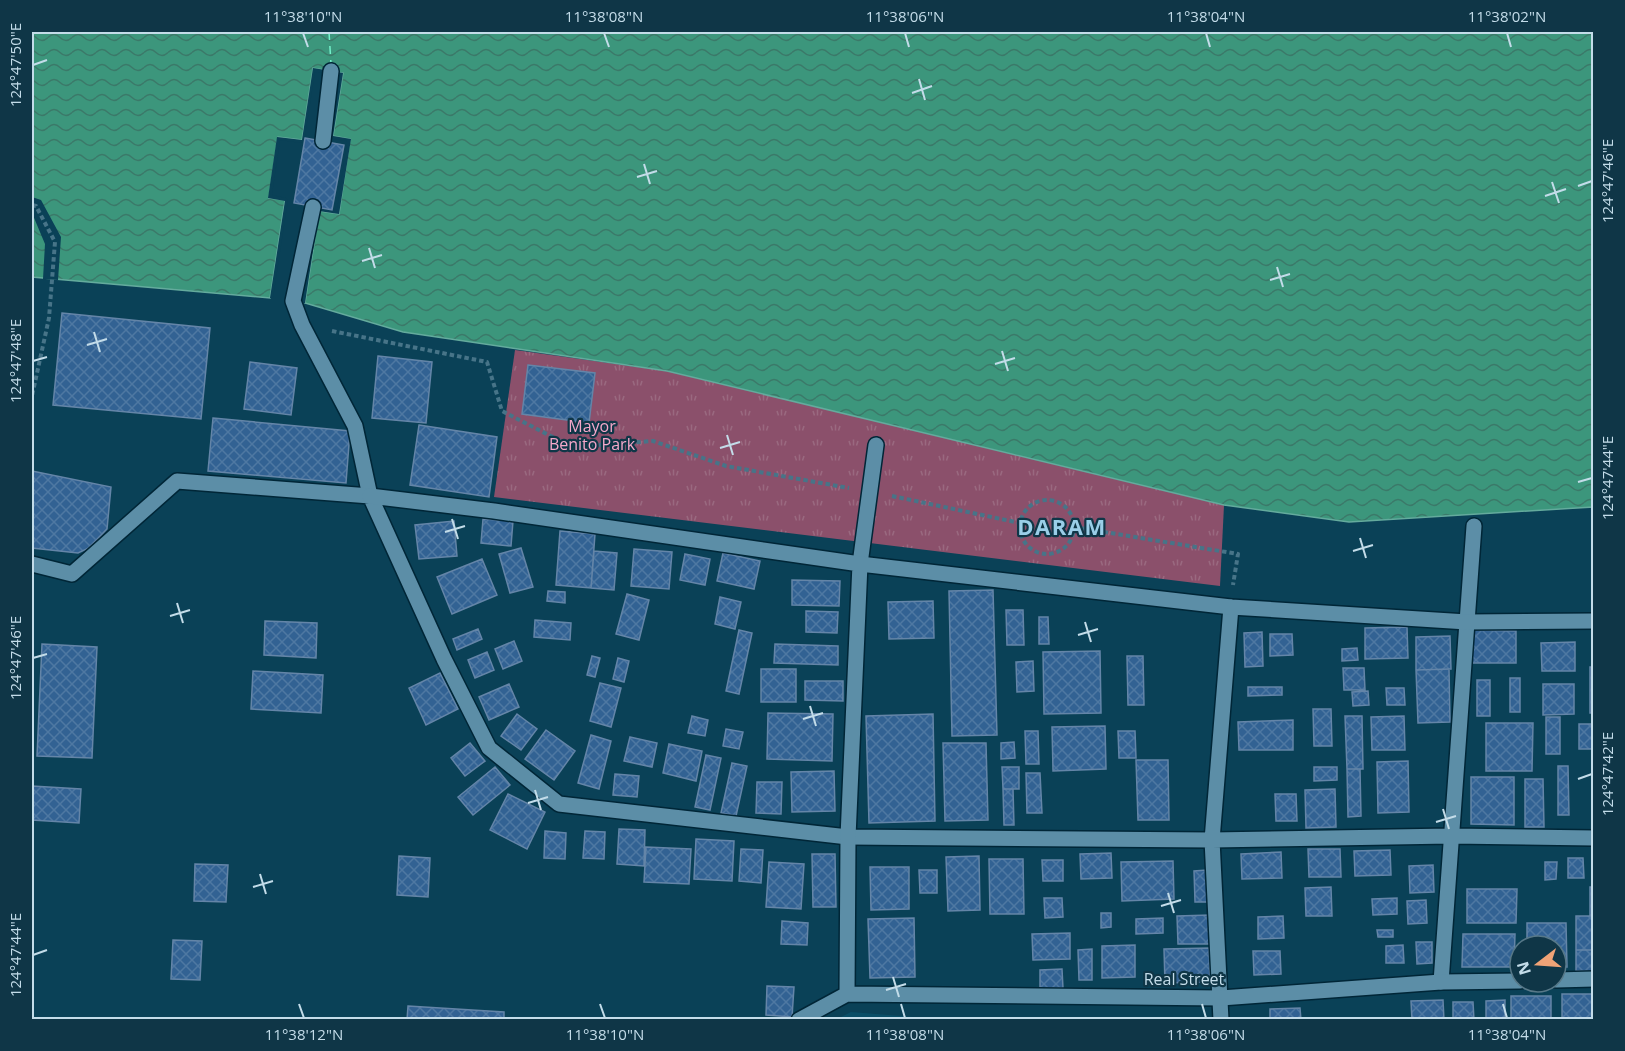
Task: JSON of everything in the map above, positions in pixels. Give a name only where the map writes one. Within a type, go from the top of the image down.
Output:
[{"type":"street","points":[[323,141],[332,71]]},
{"type":"street","points":[[313,207],[293,301],[302,324],[355,426],[370,496],[444,659],[489,747],[559,804],[848,837],[1212,840],[1451,836],[1593,838]]},
{"type":"street","points":[[799,1020],[847,994],[848,837],[860,564],[876,445]]},
{"type":"street","points":[[32,564],[72,574],[177,481],[370,496],[494,511],[860,564],[1230,607],[1467,621],[1593,621]]},
{"type":"street","points":[[1441,982],[1474,526]]},
{"type":"street","points":[[1221,1020],[1212,840],[1230,607]]},
{"type":"street","points":[[1568,980],[1593,979]]},
{"type":"street","name":"Real Street","points":[[847,994],[1221,998],[1441,982],[1508,981]]},
{"type":"path","points":[[32,205],[36,206],[55,242],[49,318],[32,396]]},
{"type":"path","points":[[302,324],[487,362],[502,411],[573,447],[653,441],[726,466],[871,492],[1020,524]]},
{"type":"path","points":[[1044,500],[1061,503],[1073,517],[1073,535],[1062,549],[1054,554],[1046,555],[1037,552],[1024,541],[1020,532],[1020,524],[1027,507],[1035,502],[1044,500]]},
{"type":"path","points":[[1074,526],[1238,554],[1230,607]]},
{"type":"shaded area","points":[[851,1012],[939,1019],[837,1019]]},
{"type":"green space","name":"Mayor Benito Park","points":[[515,350],[667,371],[1224,505],[1220,586],[494,497]]},
{"type":"water","points":[[32,32],[1593,32],[1593,507],[1349,522],[1224,505],[667,371],[403,332],[305,303],[319,211],[339,214],[350,139],[333,136],[343,73],[313,68],[302,140],[278,137],[269,198],[285,200],[270,298],[32,277]]},
{"type":"pier","points":[[313,68],[343,73],[333,136],[351,139],[339,214],[319,211],[305,303],[302,303],[316,210],[319,208],[337,210],[347,141],[333,139],[330,136],[340,76],[315,72],[304,142],[280,140],[272,195],[288,200],[273,298],[270,298],[285,201],[268,198],[277,137],[302,140]]},
{"type":"pier","points":[[32,197],[41,200],[61,237],[58,280],[43,279],[45,244],[32,213]]},
{"type":"building","points":[[305,138],[344,145],[332,210],[294,203]]},
{"type":"building","points":[[62,313],[210,328],[201,419],[53,405]]},
{"type":"building","points":[[378,356],[432,362],[426,423],[372,418]]},
{"type":"building","points":[[250,362],[297,368],[291,415],[244,409]]},
{"type":"building","points":[[528,365],[595,373],[589,423],[522,414]]},
{"type":"building","points":[[213,418],[350,431],[346,483],[208,471]]},
{"type":"building","points":[[419,425],[497,437],[489,497],[410,485]]},
{"type":"building","points":[[32,471],[111,487],[107,529],[89,548],[78,553],[32,548]]},
{"type":"building","points":[[483,519],[513,521],[511,546],[481,543]]},
{"type":"building","points":[[454,521],[457,556],[419,559],[415,525]]},
{"type":"building","points":[[560,531],[595,534],[591,588],[556,585]]},
{"type":"building","points":[[521,548],[533,587],[510,593],[499,554]]},
{"type":"building","points":[[634,549],[672,552],[669,589],[631,586]]},
{"type":"building","points":[[594,551],[617,553],[614,590],[591,588]]},
{"type":"building","points":[[723,553],[760,561],[754,589],[717,581]]},
{"type":"building","points":[[685,554],[710,559],[705,585],[680,580]]},
{"type":"building","points":[[482,559],[497,595],[452,614],[437,577]]},
{"type":"building","points":[[792,580],[840,581],[839,606],[792,605]]},
{"type":"building","points":[[993,590],[997,735],[952,736],[949,591]]},
{"type":"building","points":[[548,591],[565,592],[565,603],[547,601]]},
{"type":"building","points":[[627,594],[649,600],[639,640],[616,634]]},
{"type":"building","points":[[720,597],[741,602],[735,629],[715,624]]},
{"type":"building","points":[[933,601],[934,638],[889,639],[888,602]]},
{"type":"building","points":[[1006,610],[1023,610],[1024,645],[1007,645]]},
{"type":"building","points":[[806,611],[838,612],[837,633],[806,632]]},
{"type":"building","points":[[1039,617],[1048,617],[1049,644],[1039,644]]},
{"type":"building","points":[[535,620],[571,623],[570,640],[534,637]]},
{"type":"building","points":[[265,621],[317,623],[316,658],[264,655]]},
{"type":"building","points":[[1407,627],[1408,658],[1365,659],[1365,628]]},
{"type":"building","points":[[478,629],[482,639],[457,650],[453,639]]},
{"type":"building","points":[[739,630],[752,633],[739,694],[726,691]]},
{"type":"building","points":[[1471,630],[1516,631],[1516,663],[1471,663]]},
{"type":"building","points":[[1262,632],[1263,666],[1245,667],[1244,633]]},
{"type":"building","points":[[1270,634],[1292,634],[1293,655],[1270,656]]},
{"type":"building","points":[[1450,636],[1451,669],[1416,670],[1416,637]]},
{"type":"building","points":[[514,641],[522,661],[503,669],[495,649]]},
{"type":"building","points":[[1575,642],[1575,671],[1542,671],[1541,643]]},
{"type":"building","points":[[42,644],[97,647],[92,758],[37,756]]},
{"type":"building","points":[[775,644],[838,646],[838,665],[774,663]]},
{"type":"building","points":[[1357,648],[1358,660],[1342,661],[1342,649]]},
{"type":"building","points":[[1100,651],[1101,713],[1044,714],[1043,652]]},
{"type":"building","points":[[487,652],[494,670],[475,678],[468,660]]},
{"type":"building","points":[[592,656],[600,658],[595,677],[587,675]]},
{"type":"building","points":[[1127,656],[1143,656],[1144,705],[1128,705]]},
{"type":"building","points":[[618,658],[629,661],[624,682],[613,679]]},
{"type":"building","points":[[1033,661],[1034,691],[1017,692],[1016,662]]},
{"type":"building","points":[[1590,667],[1594,667],[1594,713],[1590,713]]},
{"type":"building","points":[[1343,668],[1364,668],[1365,690],[1344,690]]},
{"type":"building","points":[[761,669],[796,669],[796,702],[761,702]]},
{"type":"building","points":[[1449,669],[1450,722],[1418,723],[1416,670]]},
{"type":"building","points":[[253,671],[323,675],[321,713],[251,709]]},
{"type":"building","points":[[440,673],[458,709],[426,725],[409,688]]},
{"type":"building","points":[[1510,678],[1520,678],[1520,712],[1510,712]]},
{"type":"building","points":[[1477,680],[1490,680],[1490,716],[1477,716]]},
{"type":"building","points":[[805,681],[843,681],[843,701],[805,700]]},
{"type":"building","points":[[600,683],[621,688],[611,727],[590,721]]},
{"type":"building","points":[[509,684],[519,707],[489,720],[479,697]]},
{"type":"building","points":[[1543,684],[1574,684],[1574,714],[1543,715]]},
{"type":"building","points":[[1248,687],[1282,687],[1282,695],[1248,696]]},
{"type":"building","points":[[1386,688],[1404,688],[1405,705],[1387,705]]},
{"type":"building","points":[[1368,691],[1369,705],[1353,706],[1352,692]]},
{"type":"building","points":[[1313,709],[1331,709],[1332,746],[1314,746]]},
{"type":"building","points":[[768,713],[833,714],[832,761],[767,759]]},
{"type":"building","points":[[517,714],[537,729],[521,750],[501,736]]},
{"type":"building","points":[[933,714],[935,821],[869,823],[866,716]]},
{"type":"building","points":[[692,716],[708,720],[705,736],[688,733]]},
{"type":"building","points":[[1345,716],[1362,716],[1363,769],[1347,769]]},
{"type":"building","points":[[1404,716],[1405,750],[1372,750],[1371,717]]},
{"type":"building","points":[[1546,717],[1560,717],[1560,754],[1546,754]]},
{"type":"building","points":[[1293,720],[1293,750],[1239,750],[1238,722]]},
{"type":"building","points":[[1486,723],[1533,723],[1532,771],[1486,771]]},
{"type":"building","points":[[1579,724],[1594,724],[1594,749],[1579,749]]},
{"type":"building","points":[[1105,726],[1106,769],[1053,771],[1052,727]]},
{"type":"building","points":[[726,729],[743,732],[739,749],[723,746]]},
{"type":"building","points":[[546,730],[575,751],[554,780],[525,759]]},
{"type":"building","points":[[1025,731],[1038,731],[1039,764],[1026,764]]},
{"type":"building","points":[[1118,731],[1135,731],[1136,758],[1119,758]]},
{"type":"building","points":[[591,735],[611,741],[599,789],[578,783]]},
{"type":"building","points":[[630,737],[657,743],[652,767],[624,761]]},
{"type":"building","points":[[1014,742],[1015,758],[1001,759],[1001,743]]},
{"type":"building","points":[[470,743],[485,761],[465,776],[451,758]]},
{"type":"building","points":[[943,743],[986,743],[988,820],[945,821]]},
{"type":"building","points":[[669,744],[702,751],[696,781],[663,773]]},
{"type":"building","points":[[706,755],[721,758],[710,810],[695,807]]},
{"type":"building","points":[[1136,760],[1168,760],[1169,820],[1138,820]]},
{"type":"building","points":[[1408,761],[1409,812],[1378,813],[1377,762]]},
{"type":"building","points":[[732,763],[747,766],[736,816],[721,813]]},
{"type":"building","points":[[1558,766],[1568,766],[1569,815],[1558,815]]},
{"type":"building","points":[[495,767],[510,785],[473,815],[458,797]]},
{"type":"building","points":[[1002,767],[1019,767],[1019,789],[1003,789]]},
{"type":"building","points":[[1314,767],[1337,767],[1337,780],[1314,781]]},
{"type":"building","points":[[1347,769],[1360,769],[1361,816],[1348,817]]},
{"type":"building","points":[[834,771],[835,811],[792,812],[791,772]]},
{"type":"building","points":[[1026,773],[1040,773],[1042,813],[1027,813]]},
{"type":"building","points":[[615,774],[639,776],[637,797],[613,795]]},
{"type":"building","points":[[1471,777],[1514,777],[1514,825],[1471,824]]},
{"type":"building","points":[[1525,779],[1543,779],[1544,827],[1525,827]]},
{"type":"building","points":[[757,782],[782,782],[781,814],[756,813]]},
{"type":"building","points":[[32,786],[81,789],[79,823],[32,820]]},
{"type":"building","points":[[1003,789],[1013,789],[1014,825],[1004,825]]},
{"type":"building","points":[[1335,789],[1336,827],[1306,828],[1305,790]]},
{"type":"building","points":[[508,794],[545,812],[527,849],[490,830]]},
{"type":"building","points":[[1275,794],[1296,794],[1297,821],[1276,821]]},
{"type":"building","points":[[619,829],[645,830],[644,866],[617,864]]},
{"type":"building","points":[[545,831],[566,833],[565,859],[544,858]]},
{"type":"building","points":[[585,831],[605,832],[604,859],[583,858]]},
{"type":"building","points":[[696,839],[734,841],[732,881],[694,879]]},
{"type":"building","points":[[646,847],[691,849],[689,884],[644,882]]},
{"type":"building","points":[[741,849],[763,850],[761,883],[739,881]]},
{"type":"building","points":[[1308,849],[1340,849],[1341,877],[1309,877]]},
{"type":"building","points":[[1390,850],[1391,875],[1355,876],[1354,851]]},
{"type":"building","points":[[1281,852],[1282,878],[1242,879],[1241,854]]},
{"type":"building","points":[[1111,853],[1112,878],[1081,879],[1080,854]]},
{"type":"building","points":[[812,854],[835,854],[836,907],[813,907]]},
{"type":"building","points":[[399,856],[430,858],[428,897],[397,895]]},
{"type":"building","points":[[979,856],[980,910],[948,911],[946,857]]},
{"type":"building","points":[[1568,858],[1583,858],[1584,878],[1568,878]]},
{"type":"building","points":[[989,859],[1023,859],[1024,914],[990,914]]},
{"type":"building","points":[[1042,860],[1063,860],[1063,881],[1043,881]]},
{"type":"building","points":[[1173,861],[1174,899],[1122,901],[1121,862]]},
{"type":"building","points":[[769,862],[804,864],[801,909],[766,907]]},
{"type":"building","points":[[1545,862],[1557,862],[1556,879],[1545,880]]},
{"type":"building","points":[[195,864],[228,865],[226,902],[194,901]]},
{"type":"building","points":[[1433,865],[1434,892],[1410,893],[1409,866]]},
{"type":"building","points":[[870,867],[909,867],[909,909],[871,910]]},
{"type":"building","points":[[919,870],[937,870],[937,893],[920,893]]},
{"type":"building","points":[[1207,870],[1207,902],[1195,902],[1194,871]]},
{"type":"building","points":[[1331,887],[1332,916],[1306,916],[1305,888]]},
{"type":"building","points":[[1590,887],[1594,887],[1594,915],[1590,915]]},
{"type":"building","points":[[1467,889],[1517,889],[1516,923],[1467,923]]},
{"type":"building","points":[[1044,898],[1062,898],[1063,917],[1045,918]]},
{"type":"building","points":[[1397,898],[1397,914],[1373,915],[1372,899]]},
{"type":"building","points":[[1426,900],[1427,923],[1408,924],[1407,901]]},
{"type":"building","points":[[1101,913],[1111,913],[1111,927],[1101,928]]},
{"type":"building","points":[[1210,915],[1211,944],[1178,944],[1177,916]]},
{"type":"building","points":[[1283,916],[1284,938],[1258,939],[1258,917]]},
{"type":"building","points":[[1576,916],[1594,916],[1594,950],[1576,950]]},
{"type":"building","points":[[914,918],[915,977],[870,978],[868,919]]},
{"type":"building","points":[[1163,918],[1163,933],[1136,934],[1136,919]]},
{"type":"building","points":[[782,921],[808,923],[807,945],[781,944]]},
{"type":"building","points":[[1527,923],[1566,923],[1566,934],[1527,934]]},
{"type":"building","points":[[1377,930],[1393,930],[1393,937],[1378,937]]},
{"type":"building","points":[[1070,933],[1070,959],[1033,960],[1032,934]]},
{"type":"building","points":[[1463,934],[1508,934],[1508,967],[1462,967]]},
{"type":"building","points":[[173,940],[202,941],[200,980],[171,979]]},
{"type":"building","points":[[1416,942],[1432,942],[1432,963],[1417,964]]},
{"type":"building","points":[[1135,945],[1135,977],[1102,978],[1102,946]]},
{"type":"building","points":[[1403,945],[1404,963],[1386,963],[1386,946]]},
{"type":"building","points":[[1209,948],[1210,982],[1165,983],[1164,949]]},
{"type":"building","points":[[1092,949],[1092,980],[1079,980],[1078,950]]},
{"type":"building","points":[[1576,950],[1594,950],[1594,971],[1576,971]]},
{"type":"building","points":[[1253,951],[1280,951],[1281,974],[1254,975]]},
{"type":"building","points":[[1062,969],[1063,988],[1040,988],[1040,970]]},
{"type":"building","points":[[767,986],[794,987],[792,1017],[766,1015]]},
{"type":"building","points":[[1562,994],[1594,994],[1594,1020],[1562,1020]]},
{"type":"building","points":[[1511,996],[1551,996],[1551,1020],[1511,1020]]},
{"type":"building","points":[[1443,1000],[1444,1020],[1412,1020],[1411,1001]]},
{"type":"building","points":[[1505,1000],[1505,1020],[1486,1020],[1486,1001]]},
{"type":"building","points":[[1453,1002],[1473,1002],[1474,1020],[1453,1020]]},
{"type":"building","points":[[408,1006],[504,1012],[504,1020],[407,1020]]},
{"type":"building","points":[[1300,1008],[1301,1020],[1270,1020],[1270,1009]]},
{"type":"ferry route","points":[[329,32],[331,64]]},
{"type":"district","name":"DARAM","points":[[1062,526]]}]
